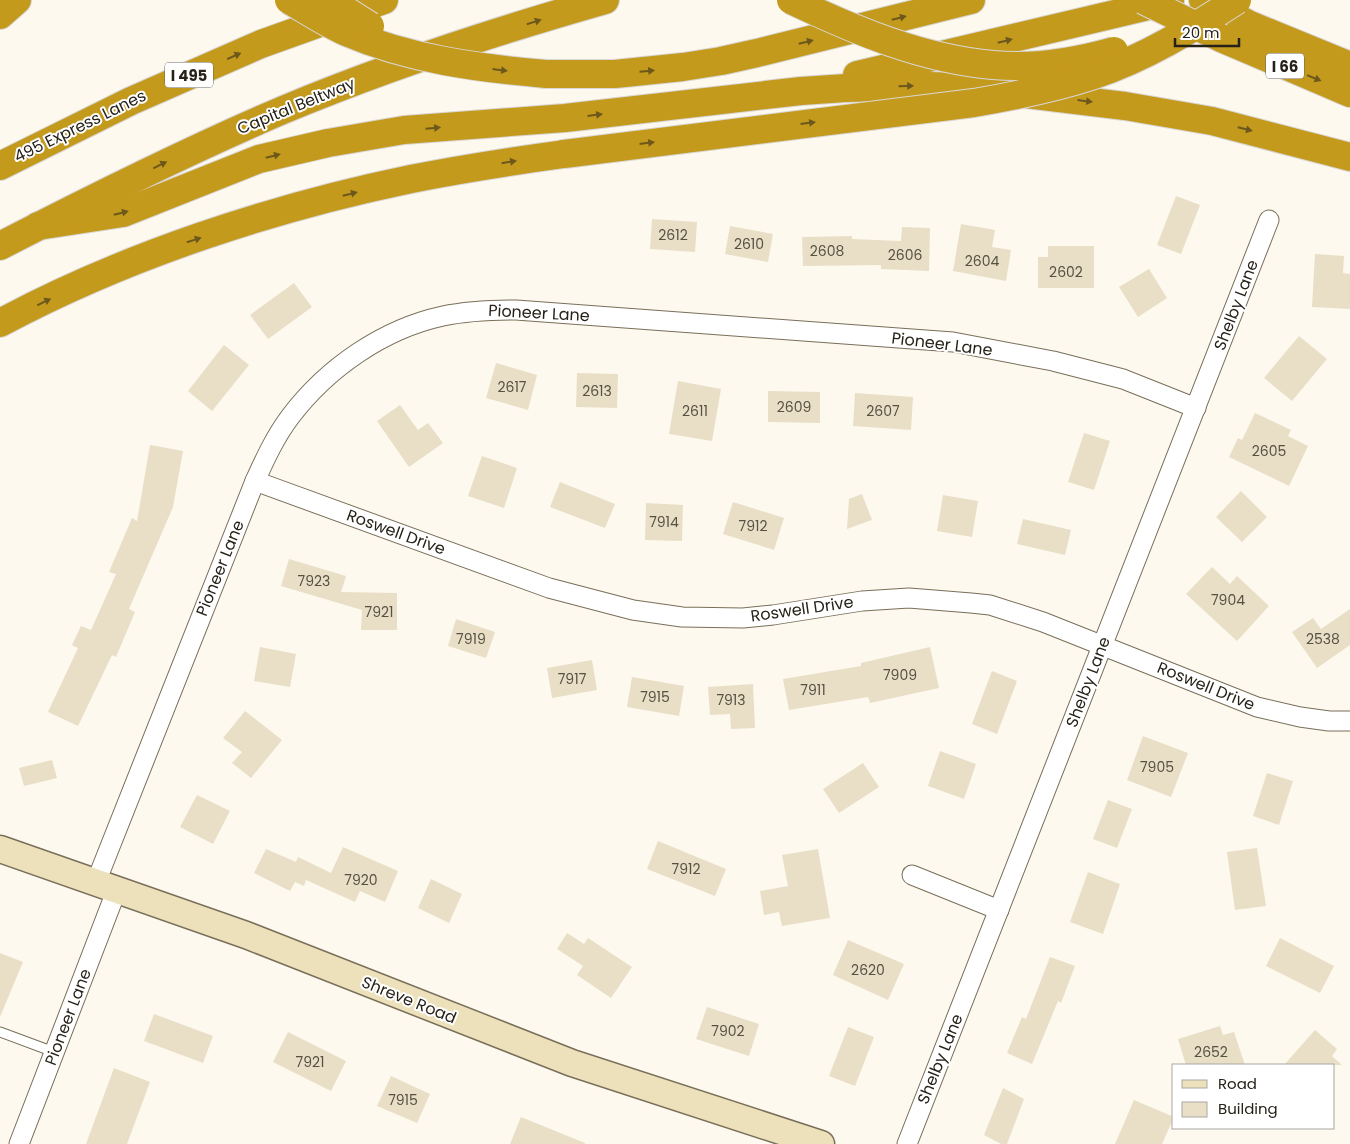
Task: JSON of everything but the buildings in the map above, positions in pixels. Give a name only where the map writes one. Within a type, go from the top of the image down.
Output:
[{"type":"highway","points":[[0,15],[17,0]]},
{"type":"highway","points":[[290,0],[344,31],[379,45],[421,57],[464,65],[546,74],[615,74],[684,67],[757,54],[971,0]]},
{"type":"highway","points":[[329,0],[368,25],[410,46],[464,65]]},
{"type":"highway","name":"495 Express Lanes","points":[[0,166],[131,101],[261,44],[384,0]]},
{"type":"highway","name":"Capital Beltway","points":[[0,246],[188,152],[284,110],[457,45],[606,0]]},
{"type":"highway","points":[[791,0],[833,20],[900,45],[958,60],[994,65],[1041,65],[1086,58],[1142,44],[1207,21],[1250,25],[1350,66]]},
{"type":"highway","name":"I 66","points":[[1143,0],[1207,21],[1350,93]]},
{"type":"highway","points":[[752,97],[891,68],[1173,0]]},
{"type":"highway","points":[[0,324],[108,272],[162,251],[254,221],[350,194],[409,180],[470,168],[564,154],[974,103],[1039,91],[1095,75],[1145,53],[1207,21],[1236,0]]},
{"type":"highway","points":[[38,226],[123,213],[259,160],[328,143],[404,130],[565,118],[846,88],[966,87],[1125,106],[1212,121],[1350,157]]},
{"type":"main road","name":"Shreve Road","points":[[0,849],[246,935],[572,1063],[821,1144]]},
{"type":"street","name":"Shelby Lane","points":[[907,1144],[1269,220]]},
{"type":"street","name":"Pioneer Lane","points":[[19,1144],[54,1052],[106,886],[255,481],[269,450],[289,418],[313,390],[341,365],[372,344],[407,328],[442,317],[479,311],[516,310],[953,342],[1053,360],[1122,379],[1196,408]]},
{"type":"street","name":"Roswell Drive","points":[[255,481],[549,588],[632,610],[682,617],[743,618],[773,615],[862,600],[909,598],[971,602],[1044,622],[1257,707],[1300,717],[1329,721],[1350,721]]},
{"type":"street","points":[[912,875],[999,910]]},
{"type":"lane","points":[[0,1032],[54,1052]]}]
